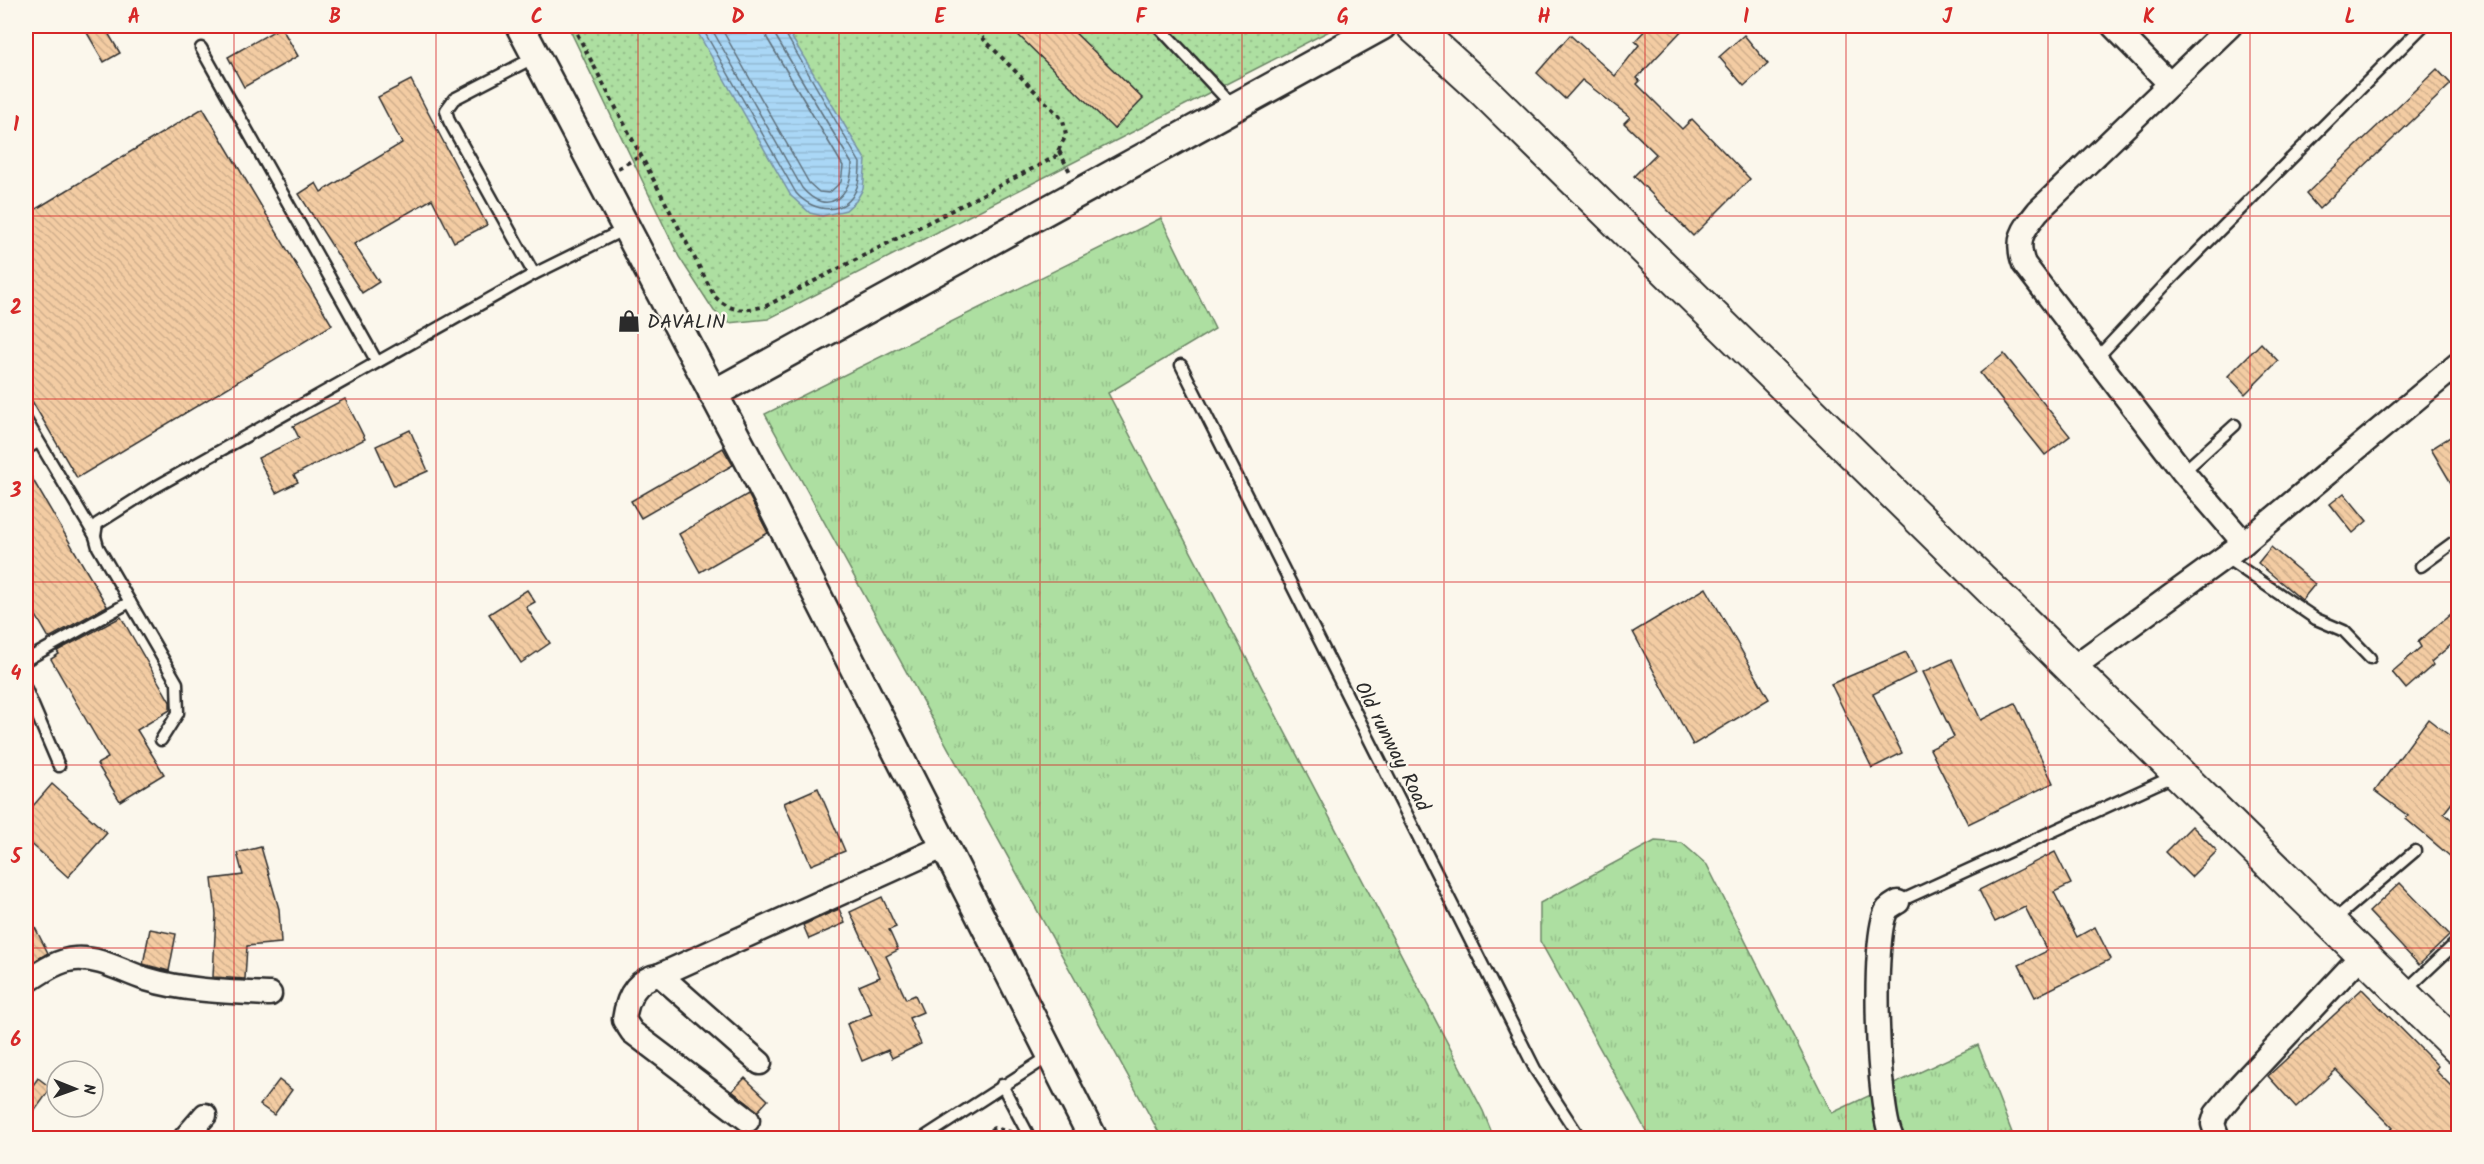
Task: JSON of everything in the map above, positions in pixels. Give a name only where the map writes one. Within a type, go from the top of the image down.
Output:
[{"type":"main road","points":[[1413,26],[1492,99],[2458,1048]]},
{"type":"street","points":[[520,26],[713,393],[1093,1138]]},
{"type":"street","points":[[713,393],[1382,26]]},
{"type":"street","points":[[2113,26],[2170,84]]},
{"type":"street","points":[[2230,26],[2038,211],[2022,230],[2019,242],[2024,264],[2182,472],[2244,543]]},
{"type":"street","points":[[2072,668],[2244,543],[2456,372]]},
{"type":"street","points":[[748,1120],[632,1032],[624,1020],[626,1006],[640,982],[943,847]]},
{"type":"street","points":[[1892,1138],[1885,1126],[1878,1058],[1881,934],[1887,909],[1898,902]]},
{"type":"street","points":[[2218,1138],[2213,1124],[2216,1114],[2240,1085],[2363,954]]},
{"type":"street","points":[[26,982],[49,967],[75,959],[104,962],[147,979],[224,992],[270,994]]},
{"type":"street","points":[[660,975],[760,1062]]},
{"type":"street","points":[[185,1138],[205,1115]]},
{"type":"lane","points":[[1158,26],[1234,107]]},
{"type":"lane","points":[[2096,359],[2166,284],[2423,26]]},
{"type":"lane","points":[[201,48],[377,362]]},
{"type":"lane","points":[[534,274],[449,121],[446,110],[454,99],[535,56]]},
{"type":"lane","points":[[94,536],[97,524],[152,489],[534,274],[626,229]]},
{"type":"lane","name":"Old runway Road","points":[[1181,365],[1535,1069],[1580,1138]]},
{"type":"lane","points":[[26,420],[177,683],[178,713],[161,740]]},
{"type":"lane","points":[[2182,472],[2235,425]]},
{"type":"lane","points":[[26,449],[38,442]]},
{"type":"lane","points":[[2421,566],[2458,539]]},
{"type":"lane","points":[[2224,557],[2316,619],[2344,631],[2370,658]]},
{"type":"lane","points":[[26,660],[130,602]]},
{"type":"lane","points":[[26,689],[59,766]]},
{"type":"lane","points":[[1898,902],[2180,774]]},
{"type":"lane","points":[[2331,922],[2415,851]]},
{"type":"lane","points":[[2403,993],[2458,941]]},
{"type":"lane","points":[[923,1138],[1051,1055]]},
{"type":"lane","points":[[1002,1085],[1030,1138]]},
{"type":"path","points":[[573,26],[715,297],[726,308],[745,311],[766,306],[1055,157],[1065,135],[1063,120],[971,26]]},
{"type":"path","points":[[974,1138],[994,1128],[1009,1131],[1017,1138]]},
{"type":"green space","points":[[568,26],[1339,26],[768,319],[728,323],[714,311],[679,257]]},
{"type":"green space","points":[[1161,218],[1215,329],[1108,393],[1483,1111],[1494,1138],[1162,1138],[765,414]]},
{"type":"green space","points":[[1655,841],[1682,843],[1707,865],[1832,1113],[1978,1045],[2014,1138],[1650,1138],[1540,941],[1540,903]]},
{"type":"water","points":[[694,26],[785,26],[866,161],[863,189],[856,201],[846,210],[822,216],[810,213],[791,196]]},
{"type":"building","points":[[83,26],[104,26],[120,53],[104,62]]},
{"type":"building","points":[[1009,26],[1068,26],[1143,99],[1114,129]]},
{"type":"building","points":[[1649,26],[1686,26],[1637,78],[1640,81],[1637,84],[1682,129],[1692,119],[1750,179],[1693,236],[1634,176],[1656,154],[1624,123],[1630,117],[1582,80],[1565,99],[1537,73],[1570,35],[1615,76],[1639,45],[1635,41]]},
{"type":"building","points":[[281,27],[298,56],[244,87],[228,57]]},
{"type":"building","points":[[1744,35],[1768,64],[1744,86],[1719,57]]},
{"type":"building","points":[[2437,69],[2451,84],[2319,209],[2306,194]]},
{"type":"building","points":[[411,80],[487,225],[454,242],[432,199],[354,244],[379,282],[362,293],[299,194],[316,183],[321,192],[402,143],[378,97]]},
{"type":"building","points":[[203,108],[332,325],[77,478],[26,391],[26,215]]},
{"type":"building","points":[[2261,343],[2278,361],[2245,394],[2228,376]]},
{"type":"building","points":[[2004,354],[2070,436],[2045,455],[1980,373]]},
{"type":"building","points":[[345,399],[365,439],[294,475],[298,482],[276,493],[258,458],[299,438],[293,426]]},
{"type":"building","points":[[410,430],[428,471],[394,486],[376,446]]},
{"type":"building","points":[[2458,432],[2458,495],[2431,449]]},
{"type":"building","points":[[723,448],[733,465],[641,518],[631,501]]},
{"type":"building","points":[[26,468],[107,606],[49,638],[26,598]]},
{"type":"building","points":[[2344,493],[2367,521],[2353,533],[2330,504]]},
{"type":"building","points":[[748,494],[768,533],[700,572],[679,534]]},
{"type":"building","points":[[2271,547],[2315,584],[2302,600],[2258,563]]},
{"type":"building","points":[[1706,588],[1769,699],[1693,745],[1633,632]]},
{"type":"building","points":[[527,590],[535,602],[526,607],[550,643],[521,663],[489,614]]},
{"type":"building","points":[[2458,608],[2458,639],[2431,662],[2433,665],[2406,689],[2392,672],[2421,647],[2418,642]]},
{"type":"building","points":[[121,617],[170,702],[170,710],[137,730],[164,774],[120,801],[97,764],[108,758],[51,659],[59,654],[57,651]]},
{"type":"building","points":[[1906,652],[1916,673],[1873,694],[1902,753],[1872,768],[1831,684]]},
{"type":"building","points":[[1952,659],[1981,720],[2015,703],[2053,783],[1968,824],[1930,749],[1954,737],[1923,672]]},
{"type":"building","points":[[2428,719],[2458,742],[2458,795],[2444,813],[2458,825],[2458,863],[2406,819],[2408,816],[2375,791]]},
{"type":"building","points":[[52,784],[107,833],[68,877],[26,839],[26,814]]},
{"type":"building","points":[[818,788],[845,851],[811,865],[784,803]]},
{"type":"building","points":[[2192,826],[2217,851],[2191,877],[2166,852]]},
{"type":"building","points":[[261,847],[279,909],[281,943],[247,946],[245,979],[213,977],[216,914],[212,879],[243,875],[237,853]]},
{"type":"building","points":[[2055,852],[2071,884],[2054,892],[2077,937],[2095,927],[2111,959],[2035,997],[2019,965],[2047,951],[2025,907],[1995,922],[1979,890]]},
{"type":"building","points":[[2400,883],[2450,935],[2419,965],[2369,912]]},
{"type":"building","points":[[882,897],[896,927],[889,930],[898,950],[886,956],[906,999],[915,995],[923,1012],[909,1018],[921,1044],[892,1058],[888,1050],[862,1061],[847,1024],[872,1014],[859,986],[880,977],[850,912]]},
{"type":"building","points":[[839,909],[845,923],[809,939],[803,925]]},
{"type":"building","points":[[26,910],[48,953],[26,966]]},
{"type":"building","points":[[150,929],[176,934],[169,971],[143,964]]},
{"type":"building","points":[[2362,989],[2438,1066],[2435,1070],[2458,1093],[2458,1138],[2379,1138],[2393,1128],[2336,1070],[2296,1107],[2268,1076]]},
{"type":"building","points":[[38,1078],[45,1083],[45,1096],[26,1123],[26,1095]]},
{"type":"building","points":[[745,1078],[768,1100],[758,1111],[732,1091]]},
{"type":"building","points":[[279,1080],[292,1090],[274,1115],[260,1105]]},
{"type":"place","name":"DAVALIN","points":[[629,321]]}]
